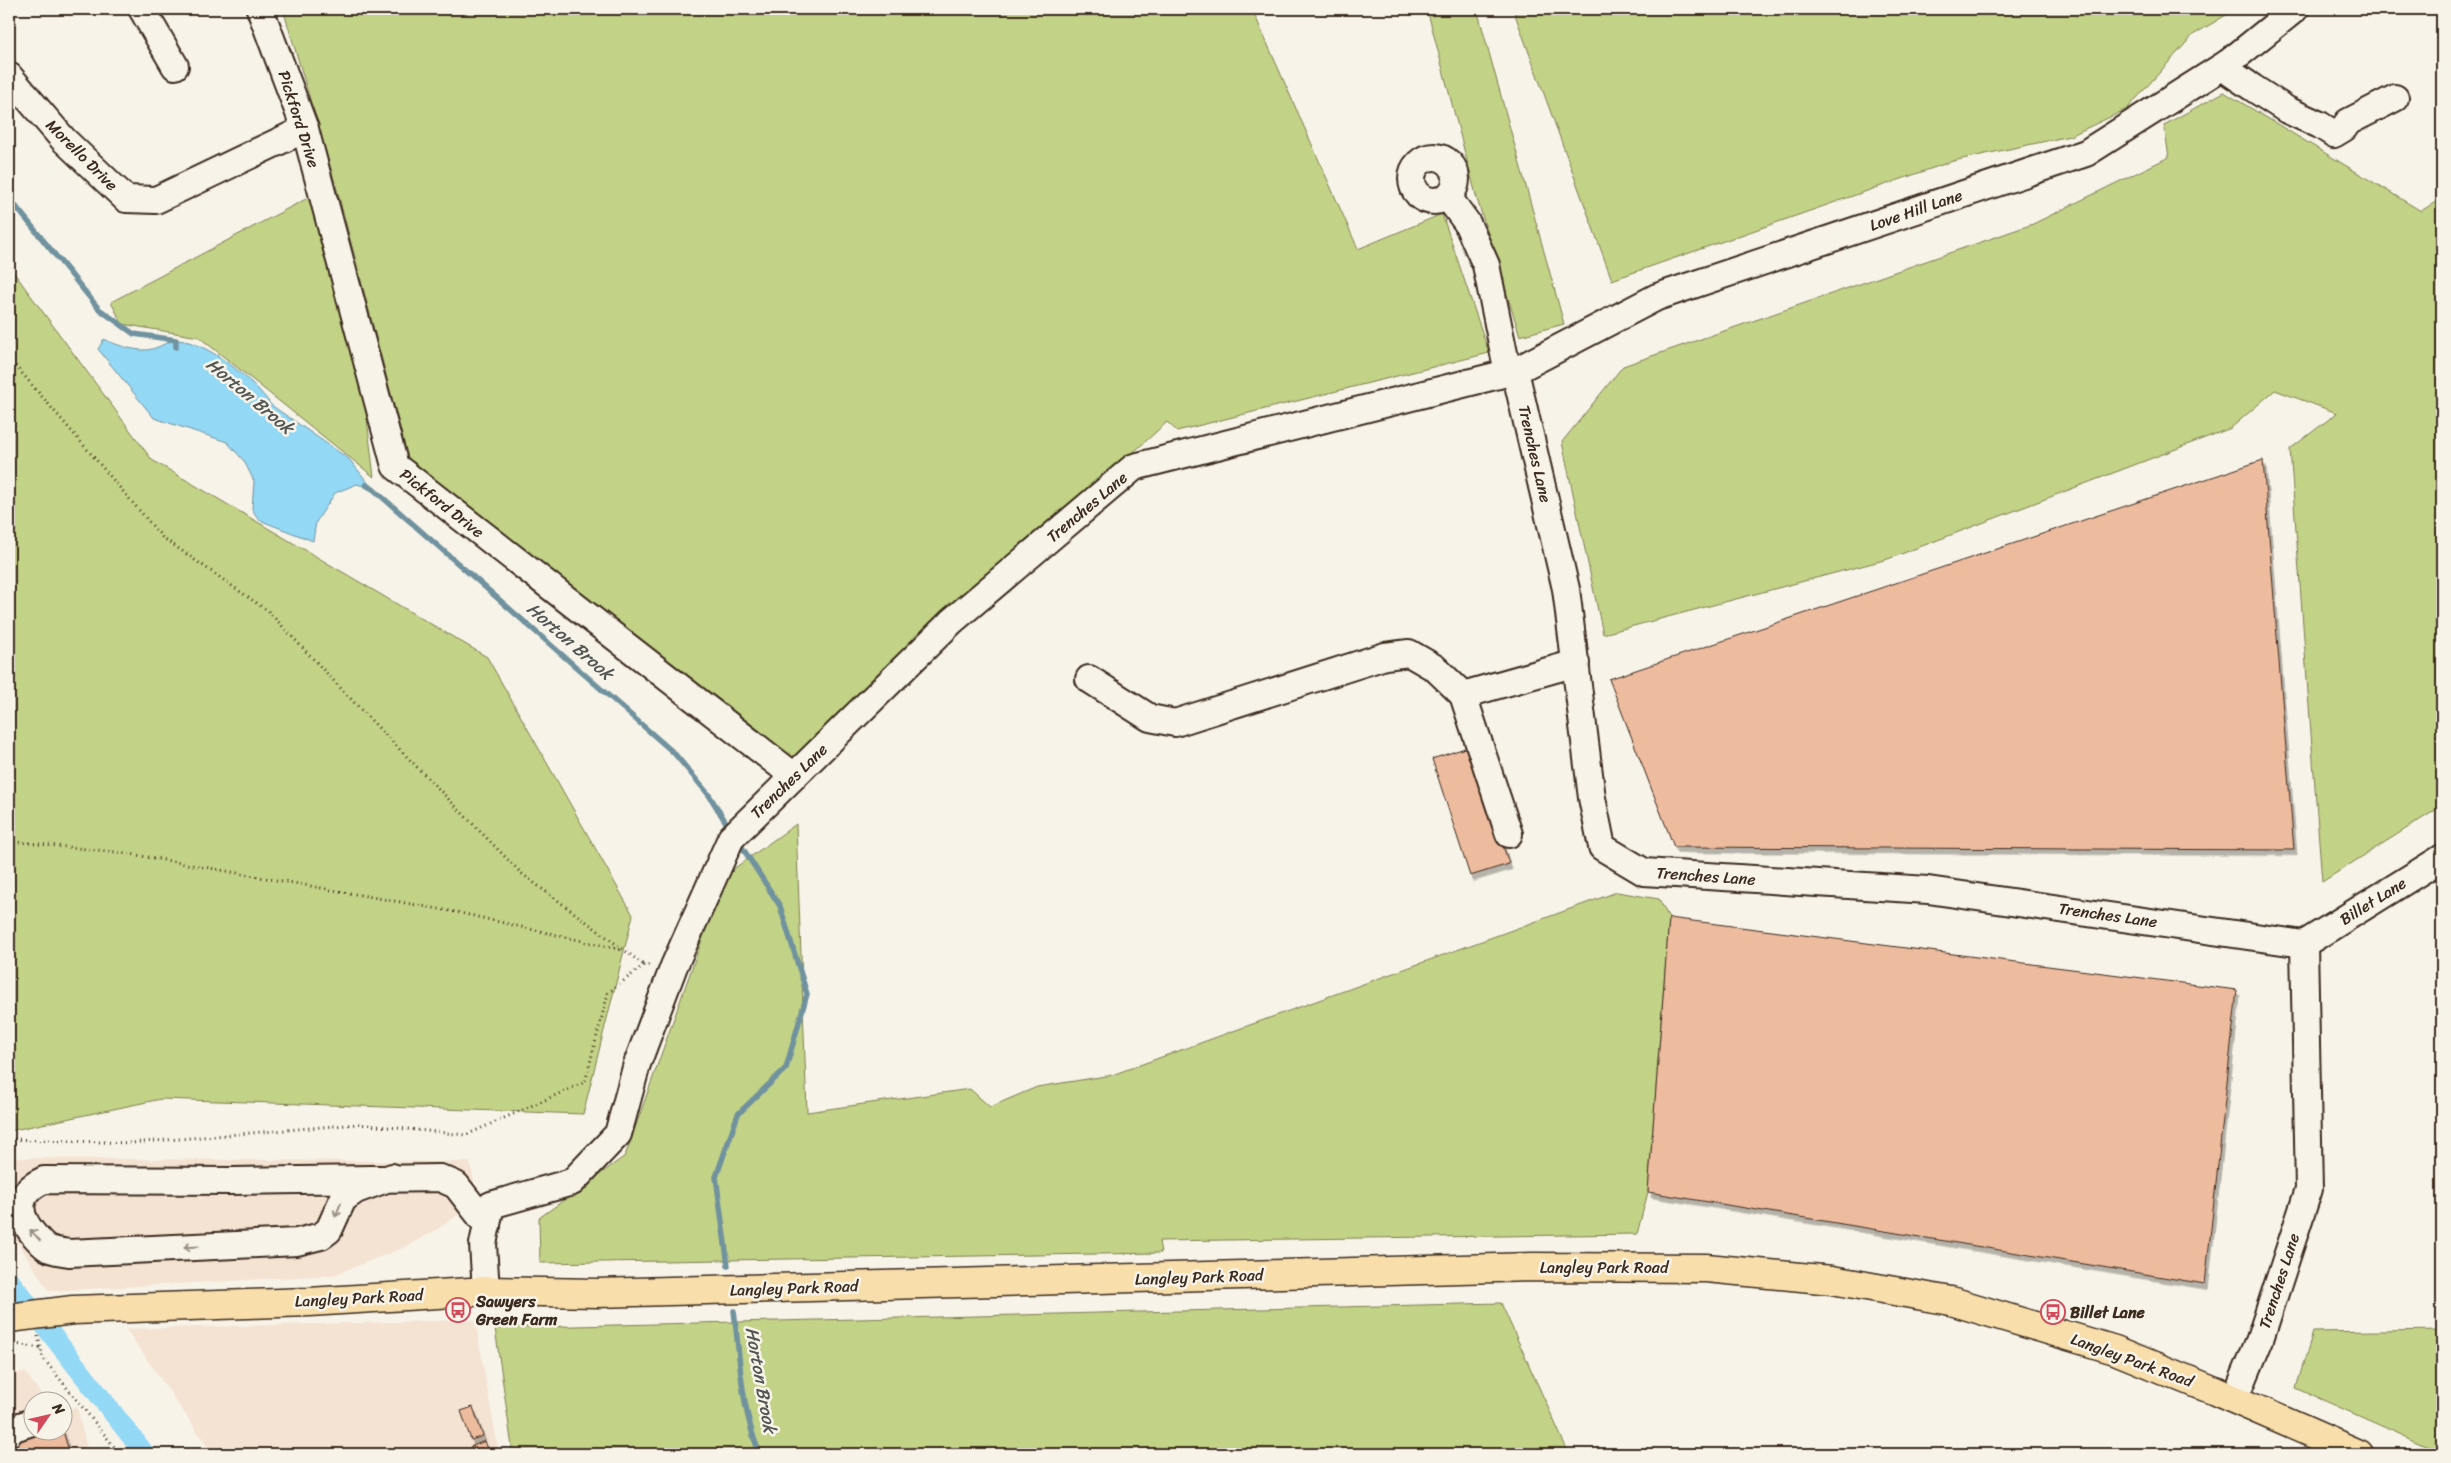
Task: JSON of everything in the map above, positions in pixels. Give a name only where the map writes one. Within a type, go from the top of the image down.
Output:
[{"type":"main road","name":"Langley Park Road","points":[[9,1318],[73,1310],[309,1302],[486,1291],[597,1293],[1532,1267],[1706,1268],[1832,1280],[1950,1301],[2115,1350],[2235,1399],[2327,1448],[2359,1454]]},
{"type":"street","points":[[142,9],[175,66]]},
{"type":"street","name":"Pickford Drive","points":[[260,9],[306,129],[395,466],[794,776]]},
{"type":"street","name":"Love Hill Lane","points":[[1512,372],[1657,297],[2086,153],[2228,62],[2295,9]]},
{"type":"street","points":[[2228,62],[2231,72],[2252,88],[2287,110],[2320,125],[2334,134],[2344,128],[2348,122],[2395,98]]},
{"type":"street","name":"Morello Drive","points":[[9,76],[63,138],[126,199],[156,200],[306,129]]},
{"type":"street","points":[[1448,197],[1468,223],[1486,265],[1512,372]]},
{"type":"street","name":"Trenches Lane","points":[[486,1291],[483,1244],[491,1205],[572,1182],[618,1134],[637,1064],[674,966],[735,834],[952,621],[1134,467],[1512,372],[1566,589],[1592,798],[1602,847],[1644,872],[1928,890],[2304,944],[2309,1189],[2260,1340],[2235,1399]]},
{"type":"street","points":[[1089,680],[1150,718],[1175,723],[1384,656],[1409,653],[1435,668],[1463,696],[1508,834]]},
{"type":"street","points":[[1463,696],[1576,663]]},
{"type":"street","name":"Billet Lane","points":[[2304,944],[2442,858]]},
{"type":"street","points":[[392,1177],[356,1190],[343,1199],[328,1230],[321,1236],[297,1242],[69,1253],[49,1249],[25,1223],[21,1210],[21,1199],[35,1184],[44,1180],[233,1181],[392,1177],[440,1178],[456,1185],[487,1225]]},
{"type":"street","points":[[9,1433],[11,1430],[22,1426]]},
{"type":"path","points":[[9,358],[162,537],[268,611],[521,873],[644,965],[674,966]]},
{"type":"path","points":[[9,841],[135,855],[456,912],[625,951]]},
{"type":"path","points":[[9,1139],[131,1143],[358,1124],[466,1135],[585,1082],[608,993],[644,965]]},
{"type":"path","points":[[9,1343],[40,1348],[42,1358],[120,1454]]},
{"type":"shaded area","points":[[9,1158],[470,1162],[478,1201],[436,1230],[403,1248],[333,1275],[49,1291],[9,1229]]},
{"type":"shaded area","points":[[475,1320],[499,1454],[213,1454],[126,1329]]},
{"type":"shaded area","points":[[25,1372],[38,1390],[22,1390],[22,1440],[72,1440],[72,1408],[77,1407],[88,1454],[9,1454],[9,1374]]},
{"type":"green space","points":[[283,9],[1252,9],[1358,249],[1442,214],[1489,353],[1177,431],[1167,422],[789,763],[408,458],[336,186]]},
{"type":"green space","points":[[1427,9],[1477,9],[1564,324],[1520,336],[1477,199]]},
{"type":"green space","points":[[1513,9],[2236,9],[2193,35],[2127,109],[2070,136],[1953,161],[1612,280]]},
{"type":"green space","points":[[2224,92],[2421,211],[2442,198],[2442,806],[2322,882],[2290,449],[2337,413],[2275,390],[2231,428],[1888,559],[1603,634],[1562,442],[1623,366],[2033,224],[2169,157],[2164,125]]},
{"type":"green space","points":[[321,191],[362,378],[374,477],[199,337],[122,324],[111,302]]},
{"type":"green space","points":[[9,266],[152,460],[487,657],[633,915],[583,1114],[161,1099],[9,1131]]},
{"type":"green space","points":[[796,824],[807,1112],[970,1089],[990,1107],[1037,1087],[1112,1075],[1617,892],[1659,899],[1669,918],[1648,1192],[1637,1234],[1159,1241],[1161,1253],[540,1263],[539,1218],[625,1156],[725,875]]},
{"type":"green space","points":[[1501,1303],[1569,1454],[513,1454],[495,1328]]},
{"type":"green space","points":[[2442,1330],[2442,1453],[2296,1388],[2313,1332]]},
{"type":"water","points":[[104,339],[121,346],[141,350],[152,349],[177,340],[202,347],[242,374],[264,395],[271,405],[349,459],[373,489],[357,484],[335,493],[316,522],[313,541],[259,520],[252,509],[254,481],[244,461],[227,442],[154,418],[98,349]]},
{"type":"building","points":[[2263,460],[2294,850],[1674,847],[1609,679]]},
{"type":"building","points":[[1471,746],[1509,864],[1470,876],[1432,759]]},
{"type":"building","points":[[1669,918],[2237,990],[2205,1284],[1648,1192]]},
{"type":"building","points":[[473,1407],[483,1436],[471,1440],[461,1411]]},
{"type":"building","points":[[22,1433],[22,1440],[66,1440],[70,1454],[17,1454],[12,1436]]},
{"type":"building","points":[[485,1441],[490,1454],[473,1454],[470,1447]]},
{"type":"waterway","name":"Horton Brook","points":[[9,198],[99,309],[134,334],[176,340],[176,347]]},
{"type":"waterway","name":"Horton Brook","points":[[366,485],[373,489],[674,753],[709,795],[730,829]]},
{"type":"waterway","name":"Horton Brook","points":[[728,1266],[716,1177],[738,1114],[786,1068],[807,994],[780,906],[738,841]]},
{"type":"waterway","points":[[9,1280],[145,1454]]},
{"type":"waterway","name":"Horton Brook","points":[[734,1311],[745,1402],[760,1454]]},
{"type":"place","name":"Sawyers Green Farm","points":[[458,1310]]},
{"type":"place","name":"Billet Lane","points":[[2053,1312]]}]
